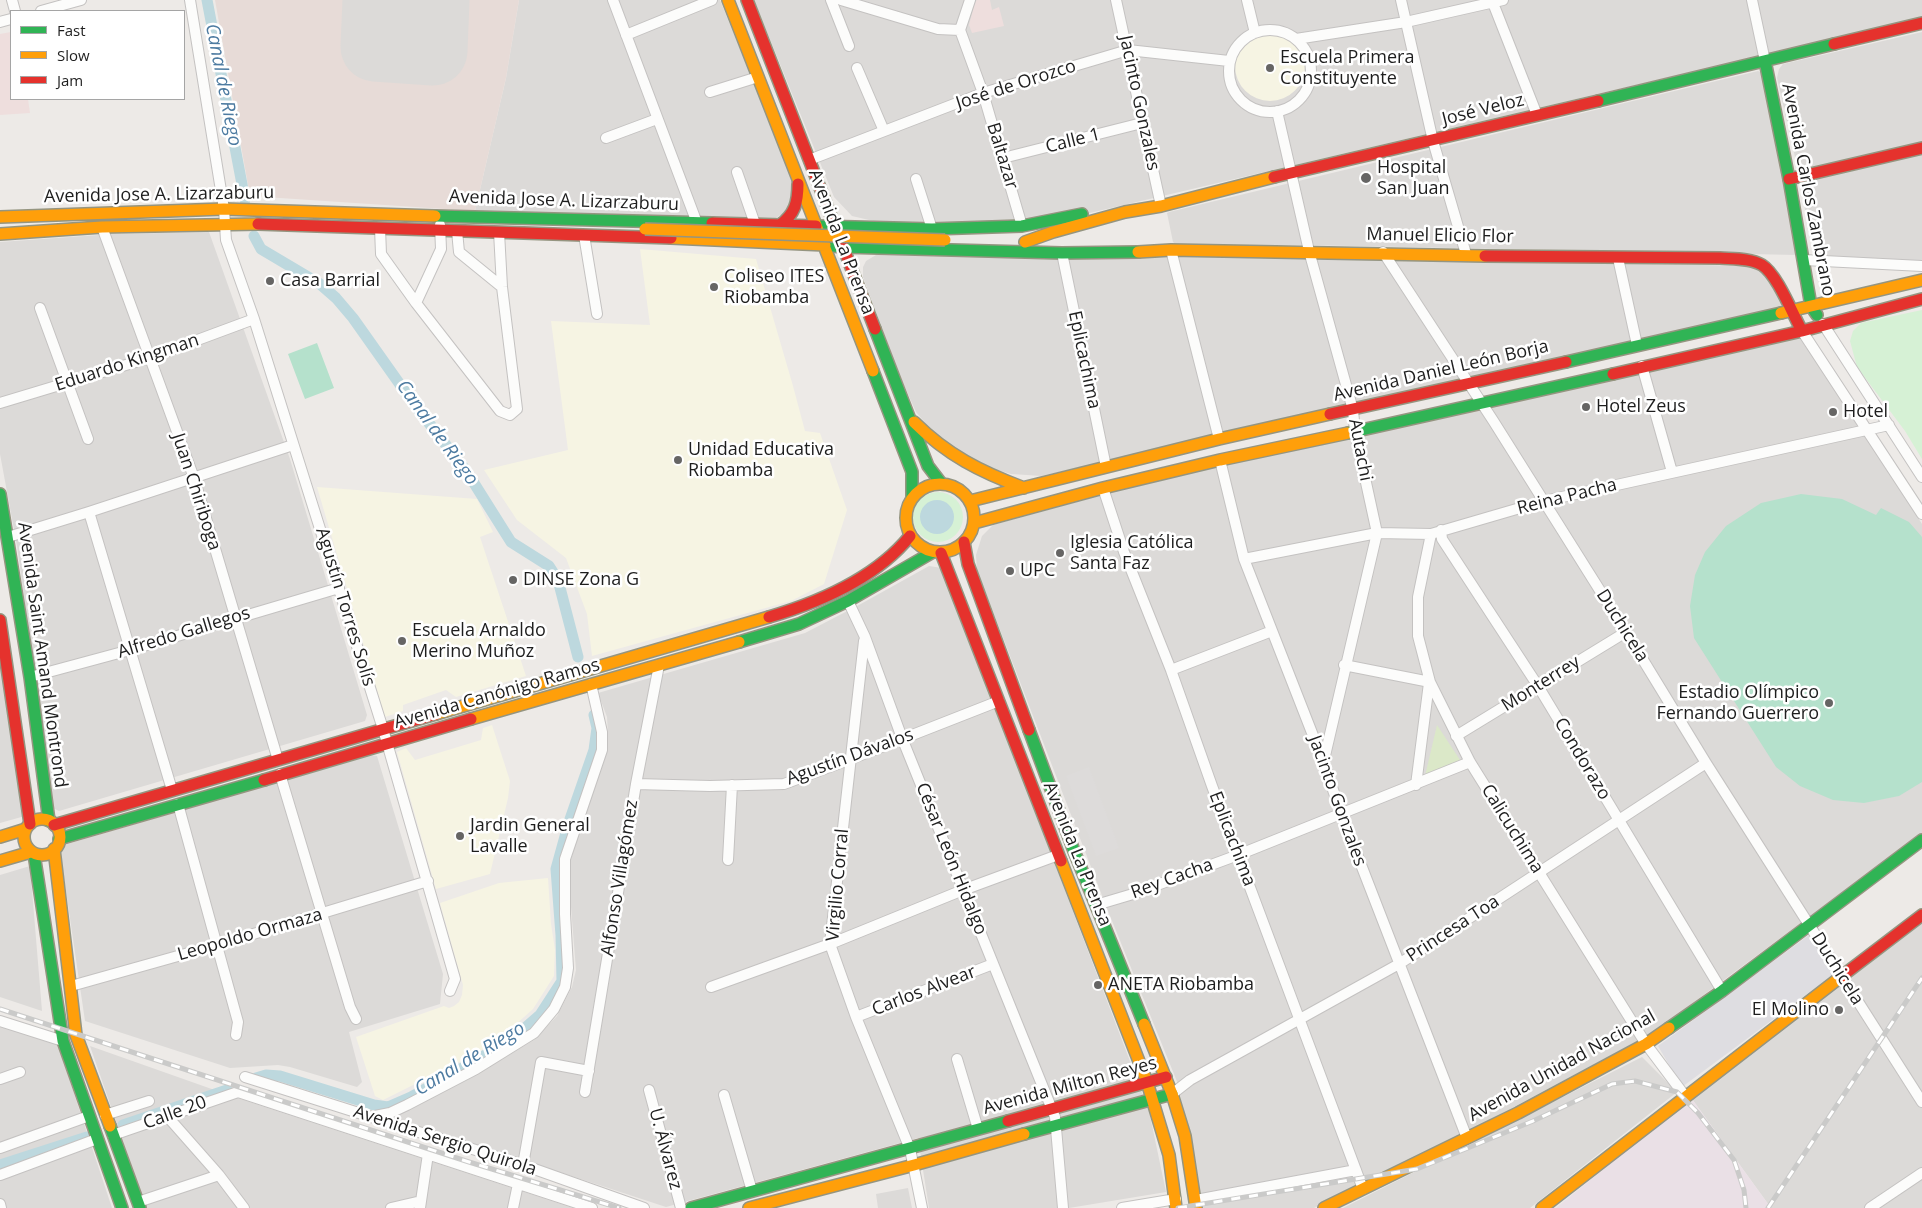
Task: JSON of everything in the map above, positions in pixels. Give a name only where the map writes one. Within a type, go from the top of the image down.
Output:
[{"type":"main road","name":"Avenida La Prensa","points":[[728,0],[912,472],[912,498]]},
{"type":"main road","name":"Avenida La Prensa","points":[[747,0],[928,466],[941,483]]},
{"type":"main road","name":"José Veloz","points":[[1025,242],[1053,232],[1126,212],[1161,206],[1290,173],[1433,141],[1922,22]]},
{"type":"main road","name":"Avenida Carlos Zambrano","points":[[1765,61],[1789,179],[1811,306],[1823,324]]},
{"type":"main road","points":[[1789,179],[1922,148]]},
{"type":"main road","points":[[780,225],[791,216],[798,201],[798,177]]},
{"type":"main road","name":"Avenida Jose A. Lizarzaburu","points":[[0,217],[224,209],[932,230],[1022,226],[1111,208],[1126,212]]},
{"type":"main road","points":[[598,220],[645,229],[1025,242],[1052,247],[1125,249],[1147,252]]},
{"type":"main road","name":"Avenida Jose A. Lizarzaburu","points":[[0,234],[102,227],[258,224],[597,235],[842,247],[1062,253]]},
{"type":"main road","points":[[597,235],[645,229]]},
{"type":"main road","name":"Manuel Elicio Flor","points":[[1062,253],[1171,250],[1309,251],[1618,258],[1720,258],[1754,262],[1771,272],[1791,311]]},
{"type":"main road","name":"Avenida Daniel León Borja","points":[[970,500],[1219,439],[1922,280]]},
{"type":"main road","points":[[974,523],[1103,488],[1220,460],[1355,432],[1802,331],[1922,299]]},
{"type":"main road","points":[[1791,311],[1802,331]]},
{"type":"main road","points":[[908,416],[932,441],[961,462],[1024,488]]},
{"type":"main road","points":[[941,483],[953,486],[970,500],[974,511],[974,523],[964,542],[953,550],[937,552],[916,543],[906,527],[905,517],[907,507],[912,498],[925,487],[941,483]]},
{"type":"main road","name":"Avenida Saint Amand Montrond","points":[[0,494],[52,823]]},
{"type":"main road","name":"Avenida Canónigo Ramos","points":[[0,837],[41,820],[52,823],[172,790],[794,610],[843,588],[892,557],[903,547],[910,536]]},
{"type":"main road","name":"Avenida La Prensa","points":[[964,542],[968,564],[1096,905],[1172,1094],[1185,1136],[1196,1204]]},
{"type":"main road","name":"Avenida La Prensa","points":[[937,552],[998,701],[1147,1082],[1169,1155],[1176,1204]]},
{"type":"main road","name":"Avenida Canónigo Ramos","points":[[0,861],[33,853],[45,855],[57,844],[178,804],[799,624],[848,601],[937,552]]},
{"type":"main road","name":"Avenida Saint Amand Montrond","points":[[0,620],[4,678],[28,827]]},
{"type":"main road","points":[[52,823],[57,829],[76,1035],[139,1205]]},
{"type":"main road","points":[[28,827],[24,842],[33,853],[62,1041],[122,1208]]},
{"type":"main road","name":"Avenida Unidad Nacional","points":[[1324,1208],[1467,1138],[1646,1044],[1722,991],[1922,840]]},
{"type":"main road","points":[[1542,1208],[1922,915]]},
{"type":"main road","name":"Avenida Milton Reyes","points":[[749,1208],[914,1165],[985,1144],[1147,1082],[1166,1077]]},
{"type":"main road","name":"Avenida Milton Reyes","points":[[690,1208],[978,1129],[1054,1118],[1153,1100],[1172,1094]]},
{"type":"street","points":[[45,10],[81,0]]},
{"type":"street","name":"Agustín Torres Solís","points":[[190,0],[224,209],[226,240],[254,319],[383,729],[455,979],[450,991]]},
{"type":"street","points":[[613,0],[697,223]]},
{"type":"street","points":[[626,35],[712,0]]},
{"type":"street","points":[[830,0],[849,46]]},
{"type":"street","points":[[840,0],[938,30],[960,30],[970,0]]},
{"type":"street","name":"Jacinto Gonzales","points":[[1116,0],[1161,206]]},
{"type":"street","points":[[1247,0],[1255,33]]},
{"type":"street","points":[[1401,0],[1433,141],[1466,254]]},
{"type":"street","name":"Avenida Carlos Zambrano","points":[[1752,0],[1765,61]]},
{"type":"street","points":[[1296,39],[1406,22],[1491,2],[1537,115]]},
{"type":"street","name":"Baltazar","points":[[960,30],[983,94],[1022,226]]},
{"type":"street","points":[[1269,30],[1283,32],[1296,39],[1305,49],[1310,64],[1310,80],[1298,100],[1292,105],[1277,111],[1264,111],[1251,107],[1240,99],[1233,88],[1229,61],[1239,44],[1255,33],[1269,30]]},
{"type":"street","name":"José de Orozco","points":[[809,160],[983,94],[1128,50],[1229,61]]},
{"type":"street","points":[[857,68],[884,131]]},
{"type":"street","points":[[710,92],[758,77]]},
{"type":"street","name":"Autachi","points":[[1277,111],[1309,251],[1353,410],[1355,432],[1377,532],[1344,665],[1323,761]]},
{"type":"street","points":[[606,138],[657,119]]},
{"type":"street","name":"Calle 1","points":[[1003,158],[1142,123]]},
{"type":"street","points":[[737,172],[755,224]]},
{"type":"street","points":[[916,179],[932,230]]},
{"type":"street","points":[[416,304],[441,249],[440,215]]},
{"type":"street","name":"Juan Chiriboga","points":[[102,227],[194,478],[234,618],[278,760]]},
{"type":"street","points":[[380,228],[381,254],[416,304],[500,411],[510,415],[516,409],[502,287],[499,232]]},
{"type":"street","points":[[458,231],[459,252],[502,287]]},
{"type":"street","points":[[584,235],[597,314]]},
{"type":"street","points":[[1171,250],[1219,439]]},
{"type":"street","name":"Duchicela","points":[[1383,252],[1544,501],[1706,763],[1922,1102]]},
{"type":"street","name":"Eplicachima","points":[[1062,253],[1106,467]]},
{"type":"street","points":[[1618,258],[1637,345]]},
{"type":"street","points":[[1804,260],[1922,266]]},
{"type":"street","points":[[40,308],[88,439]]},
{"type":"street","name":"Eduardo Kingman","points":[[0,403],[149,358],[254,319]]},
{"type":"street","name":"Avenida Carlos Zambrano","points":[[1823,324],[1922,477]]},
{"type":"street","points":[[1802,331],[1922,514]]},
{"type":"street","points":[[1642,366],[1672,472]]},
{"type":"street","name":"Reina Pacha","points":[[1244,559],[1377,532],[1431,534],[1544,501],[1889,425]]},
{"type":"street","points":[[8,537],[194,478],[293,444]]},
{"type":"street","name":"Jacinto Gonzales","points":[[1220,460],[1244,559],[1467,1138]]},
{"type":"street","name":"Eplicachima","points":[[1103,488],[1124,552],[1171,670],[1363,1189]]},
{"type":"street","points":[[89,512],[172,790]]},
{"type":"street","name":"Condorazo","points":[[1442,530],[1442,539],[1538,686],[1722,991]]},
{"type":"street","name":"Calicuchima","points":[[1431,534],[1418,598],[1418,636],[1430,682],[1470,762],[1646,1044],[1685,1096]]},
{"type":"street","name":"Alfredo Gallegos","points":[[30,677],[130,650],[339,588]]},
{"type":"street","name":"César León Hidalgo","points":[[848,601],[865,638],[902,738],[1054,1118],[1063,1208]]},
{"type":"street","points":[[1171,670],[1272,632]]},
{"type":"street","name":"Monterrey","points":[[1456,736],[1626,632]]},
{"type":"street","name":"Virgilio Corral","points":[[865,638],[830,944],[856,1017],[910,1149],[922,1208]]},
{"type":"street","name":"Alfonso Villagómez","points":[[585,1092],[636,784],[659,665]]},
{"type":"street","points":[[1344,665],[1430,682],[1416,785]]},
{"type":"street","points":[[370,1117],[390,1113],[476,1069],[534,1033],[554,1009],[565,987],[568,968],[564,914],[564,860],[602,750],[602,732],[591,684]]},
{"type":"street","name":"Agustín Dávalos","points":[[636,784],[784,784],[998,701]]},
{"type":"street","name":"Rey Cacha","points":[[1096,905],[1133,894],[1238,855],[1470,762]]},
{"type":"street","name":"Princesa Toa","points":[[1190,1080],[1399,964],[1540,874],[1706,763]]},
{"type":"street","points":[[280,774],[350,1007],[356,1019]]},
{"type":"street","points":[[728,860],[732,785]]},
{"type":"street","points":[[178,804],[238,1022],[236,1035]]},
{"type":"street","points":[[711,987],[830,944],[1058,854]]},
{"type":"street","name":"Leopoldo Ormaza","points":[[71,986],[217,945],[428,881]]},
{"type":"street","name":"Carlos Alvear","points":[[856,1017],[993,964]]},
{"type":"street","points":[[0,1021],[62,1041]]},
{"type":"street","points":[[956,1059],[978,1129]]},
{"type":"street","points":[[523,1165],[540,1062],[589,1071]]},
{"type":"street","points":[[0,1079],[20,1072]]},
{"type":"street","name":"Avenida Milton Reyes","points":[[1166,1077],[1190,1080]]},
{"type":"street","name":"Avenida Sergio Quirola","points":[[245,1078],[523,1165],[644,1208]]},
{"type":"street","name":"Avenida Milton Reyes","points":[[1172,1094],[1190,1080]]},
{"type":"street","name":"U. Álvarez","points":[[649,1090],[681,1208]]},
{"type":"street","name":"Avenida Sergio Quirola","points":[[238,1092],[592,1208]]},
{"type":"street","name":"Calle 20","points":[[113,1135],[238,1092]]},
{"type":"street","points":[[724,1095],[752,1191]]},
{"type":"street","points":[[105,1114],[149,1101]]},
{"type":"street","points":[[0,1148],[89,1116]]},
{"type":"street","points":[[167,1116],[219,1175],[244,1208]]},
{"type":"street","points":[[0,1174],[97,1138]]},
{"type":"street","points":[[391,1208],[420,1204],[428,1154]]},
{"type":"street","points":[[1196,1204],[1356,1170]]},
{"type":"street","points":[[1870,1208],[1922,1174]]},
{"type":"street","points":[[139,1205],[219,1175]]},
{"type":"street","points":[[514,1208],[518,1184]]},
{"type":"street","points":[[0,1204],[1,1208]]},
{"type":"street","points":[[1122,1208],[1176,1204]]},
{"type":"shaded area","points":[[215,0],[519,0],[506,78],[475,211],[250,196]]},
{"type":"shaded area","points":[[519,0],[720,0],[793,179],[794,198],[786,212],[774,219],[475,211],[506,78]]},
{"type":"shaded area","points":[[754,0],[1922,0],[1922,18],[1047,223],[882,223],[852,216],[834,197]]},
{"type":"shaded area","points":[[977,0],[990,0],[992,10],[999,7],[1004,26],[972,33],[969,25]]},
{"type":"shaded area","name":"Escuela Primera Constituyente","points":[[1277,31],[1290,37],[1299,46],[1303,52],[1305,66],[1303,80],[1295,91],[1284,99],[1263,101],[1256,99],[1245,91],[1237,80],[1235,59],[1237,52],[1245,41],[1256,33]]},
{"type":"shaded area","points":[[10,32],[10,100],[28,100],[30,113],[0,115],[0,34]]},
{"type":"shaded area","points":[[1922,32],[1922,263],[1817,257],[1813,255],[1798,170],[1777,78],[1779,69],[1783,64]]},
{"type":"shaded area","points":[[1758,71],[1763,73],[1798,255],[1301,245],[1178,246],[1173,242],[1167,213],[1169,212]]},
{"type":"shaded area","points":[[209,232],[290,459],[367,715],[365,721],[59,811],[53,808],[17,546],[0,454],[0,242],[113,234]]},
{"type":"shaded area","name":"Unidad Educativa Riobamba","points":[[640,249],[756,259],[805,431],[820,433],[847,510],[824,584],[791,601],[592,656],[587,614],[566,558],[517,520],[484,470],[568,450],[551,321],[650,325]]},
{"type":"shaded area","points":[[876,255],[1309,257],[1749,266],[1766,275],[1782,303],[1780,308],[1041,476],[1011,474],[990,468],[964,456],[936,436],[916,412],[899,374],[863,277],[863,267],[866,261]]},
{"type":"shaded area","points":[[1799,338],[1806,342],[1922,524],[1922,833],[1651,1034],[1465,1133],[1314,1208],[1200,1208],[1178,1084],[1106,906],[977,570],[976,555],[982,536],[993,525],[1226,461]]},
{"type":"shaded area","points":[[317,487],[477,499],[493,532],[480,537],[526,676],[456,697],[446,690],[403,705],[403,711],[385,717]]},
{"type":"shaded area","points":[[929,566],[942,568],[1149,1111],[1166,1192],[1069,1208],[929,1208],[918,1138],[666,1207],[401,1120],[398,1114],[469,1079],[534,1040],[557,1016],[572,987],[576,970],[568,869],[603,762],[608,734],[607,717],[598,693],[805,633]]},
{"type":"shaded area","points":[[0,655],[25,816],[0,823]]},
{"type":"shaded area","name":"Jardin General Lavalle","points":[[492,725],[510,781],[508,798],[490,874],[436,889],[397,752],[406,748],[415,760],[481,740],[483,728]]},
{"type":"shaded area","points":[[370,755],[377,756],[443,974],[440,1004],[349,1032],[362,1082],[357,1087],[278,1065],[230,1068],[85,1021],[60,850],[64,845]]},
{"type":"shaded area","points":[[1089,767],[1119,848],[1096,856],[1066,776]]},
{"type":"shaded area","points":[[30,866],[42,1011],[0,997],[0,875]]},
{"type":"shaded area","points":[[548,878],[555,950],[554,976],[533,1009],[504,1035],[477,1053],[383,1100],[375,1096],[356,1037],[444,1006],[449,1008],[459,1002],[462,995],[463,985],[440,903],[499,883]]},
{"type":"shaded area","points":[[1922,923],[1922,1208],[1771,1208],[1692,1099]]},
{"type":"shaded area","points":[[1809,935],[1834,974],[1682,1087],[1658,1046]]},
{"type":"shaded area","points":[[0,1024],[53,1041],[58,1045],[112,1208],[0,1208]]},
{"type":"shaded area","points":[[90,1046],[240,1099],[573,1208],[146,1208]]},
{"type":"shaded area","points":[[1642,1057],[1677,1092],[1530,1208],[1343,1208]]},
{"type":"shaded area","points":[[1692,1099],[1771,1208],[1556,1208],[1623,1153]]},
{"type":"shaded area","points":[[908,1188],[912,1208],[878,1208],[876,1194]]},
{"type":"green space","points":[[1922,310],[1922,459],[1905,431],[1857,367],[1850,341],[1853,331],[1861,323]]},
{"type":"green space","points":[[317,343],[334,388],[305,399],[288,354]]},
{"type":"green space","points":[[933,492],[943,492],[956,499],[963,512],[963,522],[956,535],[943,542],[933,542],[924,538],[917,531],[913,522],[913,512],[917,503],[924,496]]},
{"type":"green space","name":"Estadio Olímpico Fernando Guerrero","points":[[1801,494],[1842,499],[1876,515],[1881,508],[1909,522],[1922,537],[1922,782],[1899,796],[1864,803],[1833,800],[1800,786],[1776,767],[1694,638],[1690,606],[1695,575],[1705,552],[1726,526],[1761,503]]},
{"type":"green space","points":[[1437,725],[1462,763],[1425,776]]},
{"type":"water","points":[[937,500],[949,505],[954,517],[949,529],[937,534],[925,529],[920,517],[925,505]]},
{"type":"waterway","name":"Canal de Riego","points":[[207,0],[245,200]]},
{"type":"waterway","name":"Canal de Riego","points":[[254,236],[261,249],[320,284],[336,298],[353,318],[411,400],[467,472],[511,542],[549,566],[558,580],[578,657]]},
{"type":"waterway","name":"Canal de Riego","points":[[256,1078],[266,1075],[280,1076],[374,1105],[388,1107],[411,1097],[510,1041],[540,1015],[562,981],[556,869],[569,822],[594,750],[597,728],[594,715]]},
{"type":"waterway","name":"Canal de Riego","points":[[123,1125],[227,1090]]},
{"type":"waterway","name":"Canal de Riego","points":[[0,1165],[87,1137]]},
{"type":"runway","points":[[377,0],[375,47],[433,51],[435,0]]},
{"type":"railway","points":[[1768,1208],[1922,978]]},
{"type":"railway","points":[[0,1009],[469,1162],[619,1208]]},
{"type":"railway","points":[[1178,1208],[1417,1169],[1533,1121],[1612,1084],[1635,1081],[1677,1092],[1698,1113],[1734,1160],[1744,1190],[1746,1208]]},
{"type":"traffic: fast","points":[[1598,101],[1834,44]]},
{"type":"traffic: fast","points":[[1765,61],[1789,179],[1811,306],[1817,315]]},
{"type":"traffic: fast","points":[[816,226],[932,229],[1022,226],[1082,214]]},
{"type":"traffic: fast","points":[[435,216],[712,223]]},
{"type":"traffic: fast","points":[[825,245],[1062,253],[1138,252]]},
{"type":"traffic: fast","points":[[1566,362],[1781,313]]},
{"type":"traffic: fast","points":[[875,329],[928,466],[941,483]]},
{"type":"traffic: fast","points":[[873,371],[912,472],[912,498]]},
{"type":"traffic: fast","points":[[1348,433],[1613,374]]},
{"type":"traffic: fast","points":[[0,494],[30,677],[49,821]]},
{"type":"traffic: fast","points":[[739,642],[799,624],[848,601],[933,552]]},
{"type":"traffic: fast","points":[[1029,730],[1074,851],[1144,1024]]},
{"type":"traffic: fast","points":[[59,839],[264,780]]},
{"type":"traffic: fast","points":[[1669,1028],[1722,991],[1922,840]]},
{"type":"traffic: fast","points":[[34,854],[63,1041],[122,1208]]},
{"type":"traffic: fast","points":[[1024,1134],[1172,1094]]},
{"type":"traffic: fast","points":[[691,1208],[1008,1121]]},
{"type":"traffic: fast","points":[[110,1126],[140,1208]]},
{"type":"traffic: slow","points":[[728,0],[873,371]]},
{"type":"traffic: slow","points":[[1025,242],[1053,232],[1125,212],[1161,206],[1274,177]]},
{"type":"traffic: slow","points":[[0,217],[224,209],[435,216]]},
{"type":"traffic: slow","points":[[0,234],[102,227],[258,224]]},
{"type":"traffic: slow","points":[[645,229],[945,240]]},
{"type":"traffic: slow","points":[[671,238],[825,245]]},
{"type":"traffic: slow","points":[[1138,252],[1171,250],[1485,256]]},
{"type":"traffic: slow","points":[[1781,313],[1922,280]]},
{"type":"traffic: slow","points":[[970,501],[1219,439],[1330,414]]},
{"type":"traffic: slow","points":[[914,422],[939,444],[965,461],[993,476],[1024,488]]},
{"type":"traffic: slow","points":[[974,523],[1103,488],[1220,460],[1348,433]]},
{"type":"traffic: slow","points":[[947,484],[959,490],[968,499],[974,511],[974,518],[972,531],[964,542],[947,552],[933,552],[916,542],[908,531],[906,511],[916,494],[927,486],[947,484]]},
{"type":"traffic: slow","points":[[436,714],[769,617]]},
{"type":"traffic: slow","points":[[471,719],[739,642]]},
{"type":"traffic: slow","points":[[42,819],[54,825],[60,837],[54,849],[42,855],[30,849],[24,837],[30,825],[42,819]]},
{"type":"traffic: slow","points":[[0,837],[26,829]]},
{"type":"traffic: slow","points":[[54,849],[76,1035],[110,1126]]},
{"type":"traffic: slow","points":[[0,861],[31,852]]},
{"type":"traffic: slow","points":[[1061,861],[1147,1082],[1169,1155],[1176,1208]]},
{"type":"traffic: slow","points":[[1542,1208],[1842,976]]},
{"type":"traffic: slow","points":[[1144,1024],[1172,1094],[1185,1136],[1196,1208]]},
{"type":"traffic: slow","points":[[1324,1208],[1518,1113],[1646,1044],[1669,1028]]},
{"type":"traffic: slow","points":[[749,1208],[1024,1134]]},
{"type":"traffic: jam","points":[[747,0],[875,329]]},
{"type":"traffic: jam","points":[[1834,44],[1922,23]]},
{"type":"traffic: jam","points":[[1274,177],[1598,101]]},
{"type":"traffic: jam","points":[[1789,179],[1922,148]]},
{"type":"traffic: jam","points":[[780,225],[795,207],[798,184]]},
{"type":"traffic: jam","points":[[712,223],[816,226]]},
{"type":"traffic: jam","points":[[258,224],[671,238]]},
{"type":"traffic: jam","points":[[1485,256],[1720,258],[1752,261],[1768,270],[1784,295],[1802,331]]},
{"type":"traffic: jam","points":[[1613,374],[1802,331],[1922,299]]},
{"type":"traffic: jam","points":[[1330,414],[1566,362]]},
{"type":"traffic: jam","points":[[769,617],[808,604],[846,587],[881,564],[910,536]]},
{"type":"traffic: jam","points":[[964,542],[968,564],[1029,730]]},
{"type":"traffic: jam","points":[[941,553],[1061,861]]},
{"type":"traffic: jam","points":[[0,620],[30,824]]},
{"type":"traffic: jam","points":[[54,825],[436,714]]},
{"type":"traffic: jam","points":[[264,780],[471,719]]},
{"type":"traffic: jam","points":[[1842,976],[1922,915]]},
{"type":"traffic: jam","points":[[1008,1121],[1166,1077]]},
{"type":"place","name":"Escuela Primera Constituyente","points":[[1270,68]]},
{"type":"place","name":"Hospital San Juan","points":[[1366,178]]},
{"type":"place","name":"Casa Barrial","points":[[270,281]]},
{"type":"place","name":"Coliseo ITES Riobamba","points":[[714,287]]},
{"type":"place","name":"Hotel Zeus","points":[[1586,407]]},
{"type":"place","name":"Hotel","points":[[1833,412]]},
{"type":"place","name":"Unidad Educativa Riobamba","points":[[678,460]]},
{"type":"place","name":"Iglesia Católica Santa Faz","points":[[1060,553]]},
{"type":"place","name":"UPC","points":[[1010,571]]},
{"type":"place","name":"DINSE Zona G","points":[[513,580]]},
{"type":"place","name":"Escuela Arnaldo Merino Muñoz","points":[[402,641]]},
{"type":"place","name":"Estadio Olímpico Fernando Guerrero","points":[[1829,703]]},
{"type":"place","name":"Jardin General Lavalle","points":[[460,836]]},
{"type":"place","name":"ANETA Riobamba","points":[[1098,985]]},
{"type":"place","name":"El Molino","points":[[1839,1010]]}]
